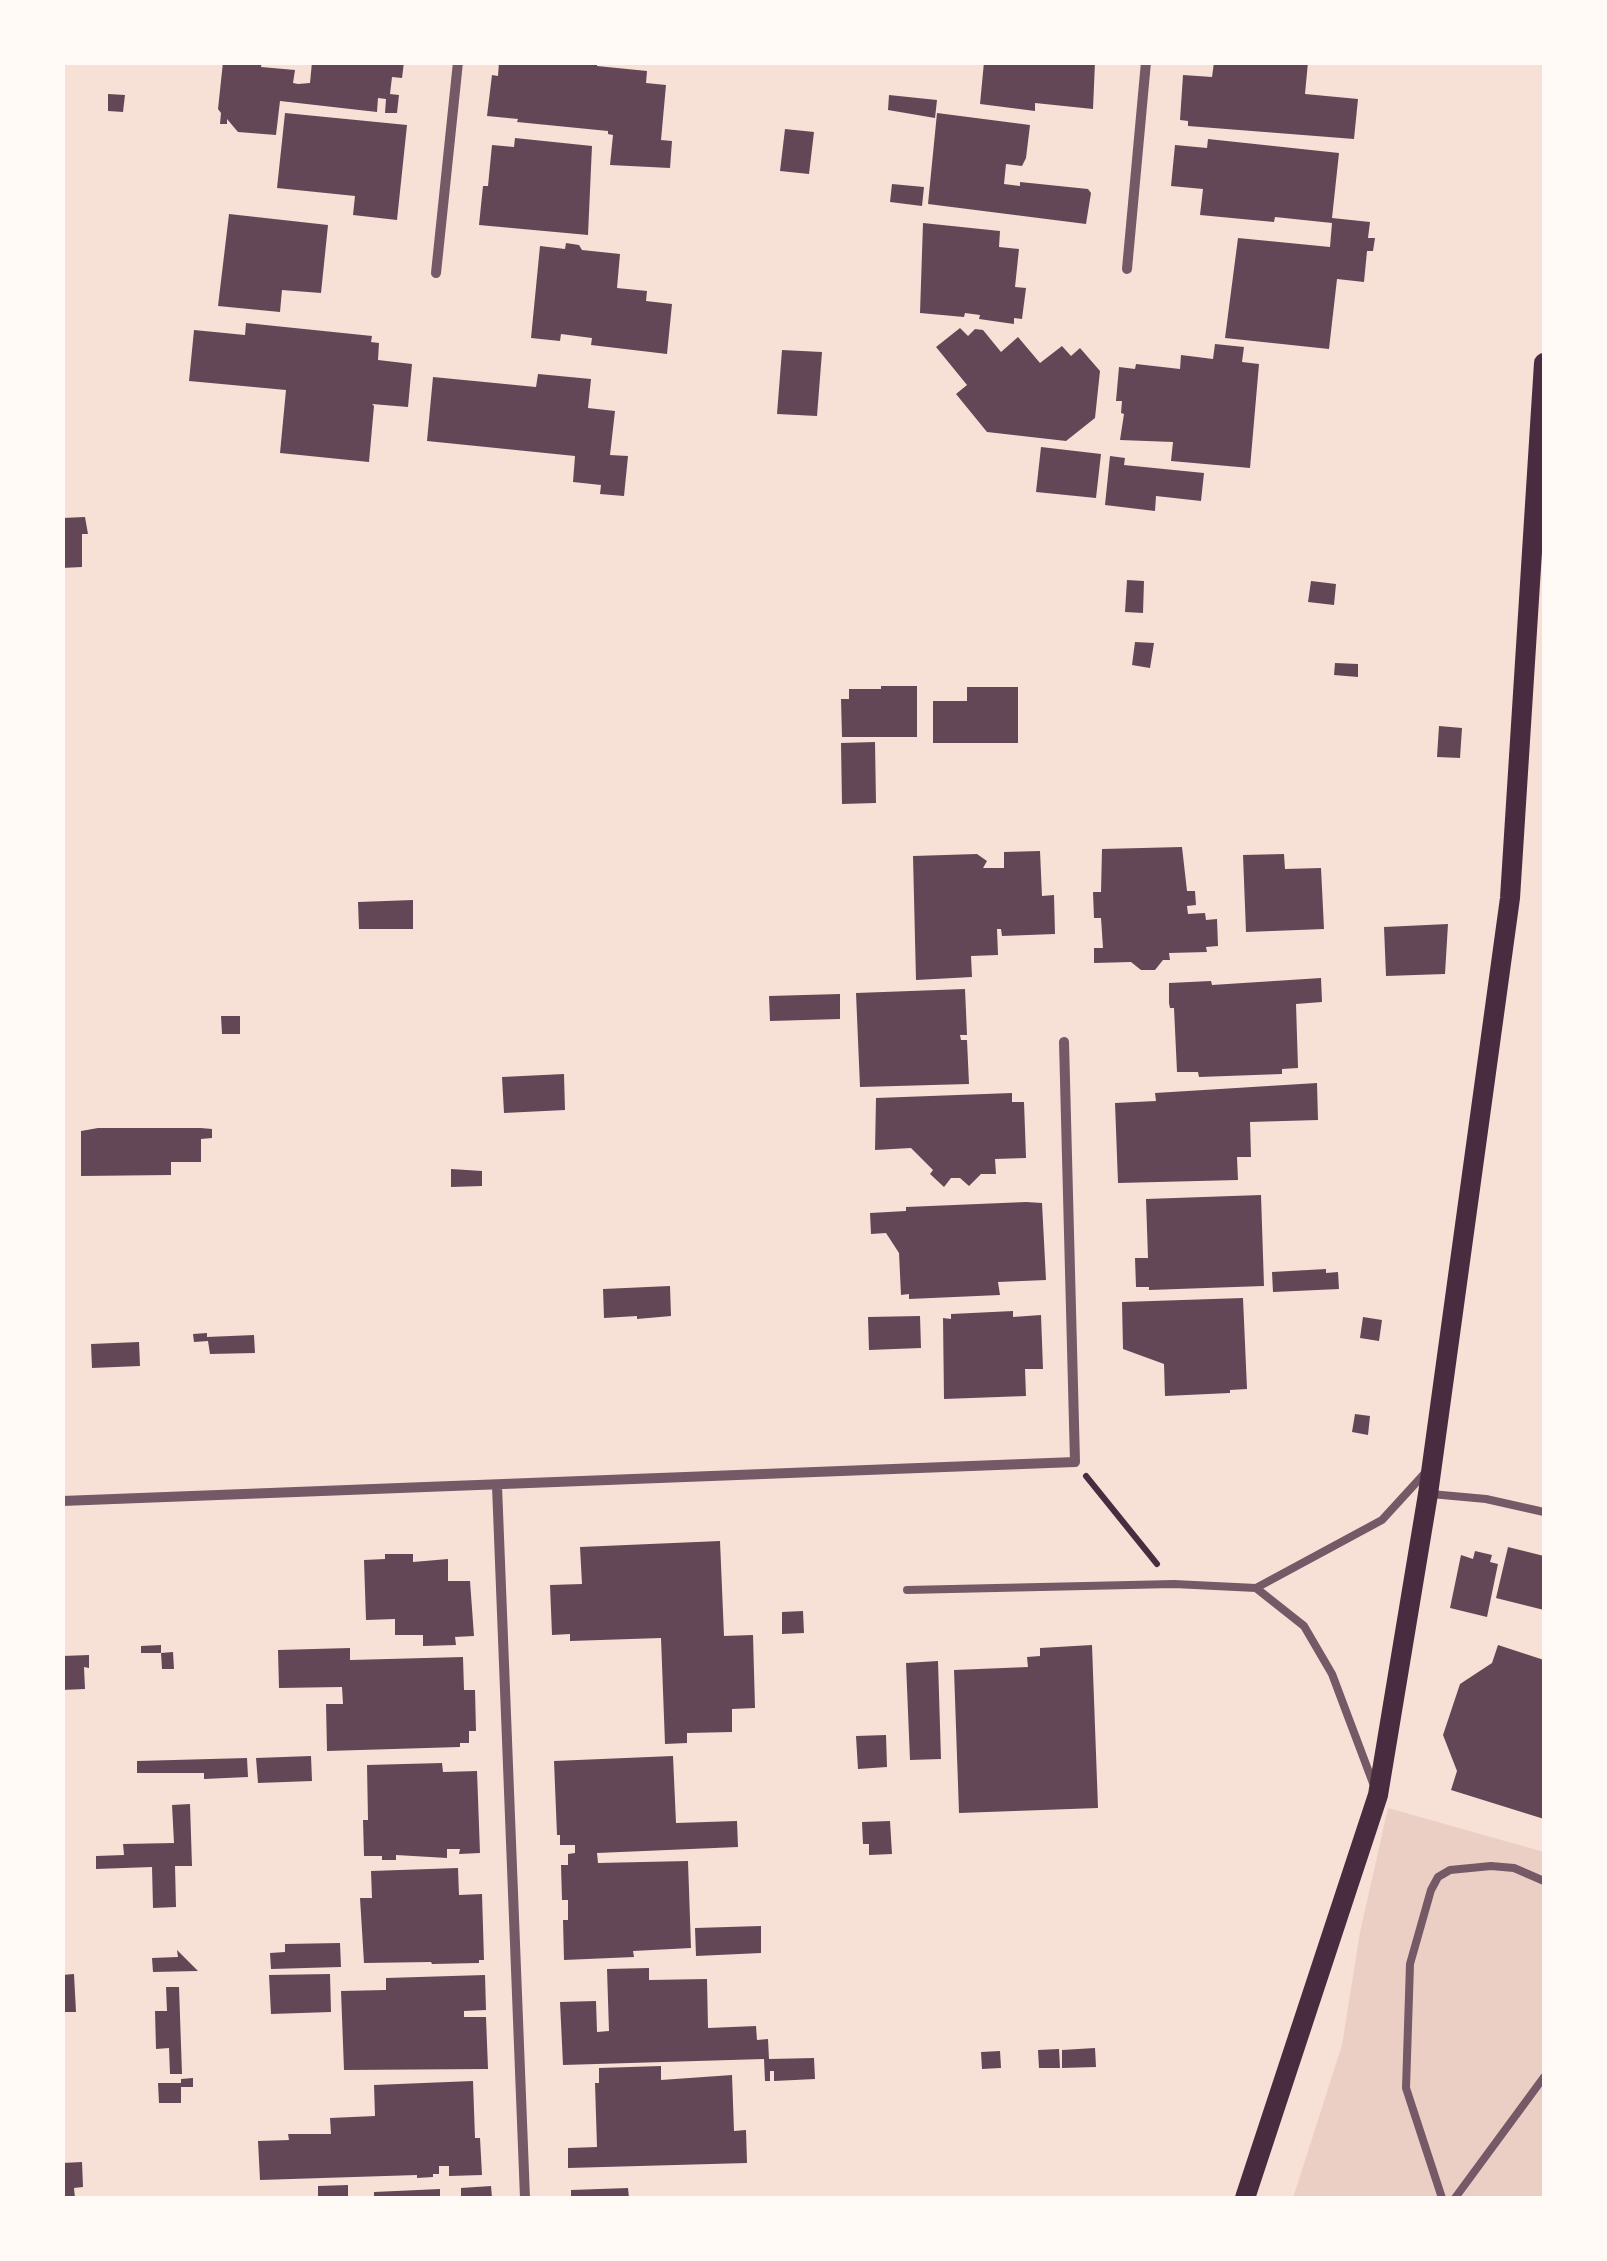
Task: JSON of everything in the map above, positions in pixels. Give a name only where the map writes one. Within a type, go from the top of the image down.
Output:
[{"type":"main road","points":[[1245,2198],[1378,1795],[1428,1494],[1510,898],[1544,363]]},
{"type":"street","points":[[436,273],[458,62]]},
{"type":"street","points":[[1128,269],[1146,62]]},
{"type":"street","points":[[62,1502],[1075,1462],[1064,1042]]},
{"type":"street","points":[[498,1486],[525,2198]]},
{"type":"lane","points":[[906,1590],[1174,1584],[1256,1588],[1382,1520],[1432,1466]]},
{"type":"lane","points":[[1428,1494],[1486,1499],[1544,1512]]},
{"type":"lane","points":[[1256,1588],[1304,1626],[1332,1674],[1378,1795]]},
{"type":"lane","points":[[1442,2198],[1406,2088],[1410,1964],[1431,1890],[1438,1877],[1450,1870],[1491,1866],[1514,1868],[1544,1880]]},
{"type":"lane","points":[[1455,2198],[1544,2076]]},
{"type":"path","points":[[1075,1462],[1174,1584]]},
{"type":"shaded area","points":[[1388,1808],[1544,1852],[1544,2198],[1293,2198],[1342,2045],[1360,1932]]},
{"type":"building","points":[[223,62],[262,62],[261,67],[295,70],[293,83],[298,84],[310,83],[312,62],[404,62],[402,78],[392,77],[390,94],[399,95],[397,113],[385,113],[386,99],[378,98],[377,112],[280,101],[276,135],[238,132],[227,119],[227,124],[220,124]]},
{"type":"building","points":[[499,62],[597,62],[597,66],[647,71],[646,83],[666,85],[661,140],[672,141],[670,168],[610,165],[613,135],[608,131],[487,116],[492,75],[498,76]]},
{"type":"building","points":[[984,62],[1095,62],[1093,109],[1035,103],[1035,111],[980,104]]},
{"type":"building","points":[[1214,62],[1308,62],[1305,94],[1358,99],[1354,139],[1188,126],[1188,121],[1180,120],[1183,75],[1212,77]]},
{"type":"building","points":[[108,94],[125,95],[123,112],[108,111]]},
{"type":"building","points":[[889,95],[937,100],[935,118],[888,110]]},
{"type":"building","points":[[285,113],[407,125],[397,220],[353,215],[355,196],[277,188]]},
{"type":"building","points":[[937,113],[1030,125],[1026,158],[1022,166],[1006,164],[1004,184],[1088,189],[1091,193],[1086,224],[928,204]]},
{"type":"building","points":[[785,129],[814,132],[809,174],[780,171]]},
{"type":"building","points":[[515,138],[592,146],[588,235],[479,225],[492,145],[514,147]]},
{"type":"building","points":[[1208,139],[1339,153],[1332,218],[1370,222],[1368,238],[1375,238],[1373,251],[1367,251],[1364,282],[1337,279],[1329,349],[1225,338],[1238,238],[1330,247],[1332,223],[1200,215],[1203,189],[1171,186],[1175,145],[1207,148]]},
{"type":"building","points":[[892,184],[924,187],[922,206],[890,202]]},
{"type":"building","points":[[229,214],[328,225],[321,293],[282,290],[280,312],[218,306]]},
{"type":"building","points":[[923,223],[1000,231],[999,247],[1019,249],[1015,287],[1026,288],[1022,319],[1014,318],[1014,324],[965,313],[964,317],[920,313]]},
{"type":"building","points":[[566,243],[579,245],[582,250],[620,254],[617,288],[647,291],[646,301],[672,304],[667,354],[591,345],[592,338],[561,334],[560,341],[531,338],[540,246],[565,249]]},
{"type":"building","points":[[246,323],[372,336],[371,342],[379,343],[378,360],[412,364],[408,407],[372,404],[369,462],[280,453],[286,390],[189,381],[194,330],[245,335]]},
{"type":"building","points":[[960,328],[968,336],[975,329],[983,330],[1001,352],[1018,337],[1040,363],[1062,346],[1071,356],[1080,348],[1100,371],[1095,418],[1066,441],[987,432],[956,394],[967,385],[936,347]]},
{"type":"building","points":[[1215,344],[1244,347],[1242,362],[1259,364],[1250,468],[1171,461],[1173,442],[1120,440],[1124,414],[1122,401],[1116,401],[1119,367],[1135,369],[1136,364],[1180,369],[1181,355],[1213,359]]},
{"type":"building","points":[[782,350],[822,352],[817,416],[777,414]]},
{"type":"building","points":[[538,374],[591,379],[588,408],[615,411],[610,455],[628,456],[624,496],[600,494],[601,485],[573,482],[575,456],[427,441],[433,377],[536,387]]},
{"type":"building","points":[[1041,447],[1101,454],[1096,498],[1036,492]]},
{"type":"building","points":[[1110,456],[1125,458],[1124,465],[1204,473],[1201,501],[1156,496],[1155,511],[1105,505]]},
{"type":"building","points":[[85,517],[88,534],[82,534],[82,567],[62,568],[62,518]]},
{"type":"building","points":[[1127,580],[1144,581],[1143,613],[1125,612]]},
{"type":"building","points":[[1311,581],[1336,584],[1334,605],[1308,602]]},
{"type":"building","points":[[1135,642],[1154,643],[1150,668],[1132,665]]},
{"type":"building","points":[[1335,663],[1358,664],[1358,677],[1334,675]]},
{"type":"building","points":[[917,686],[917,737],[842,737],[841,699],[849,699],[849,689]]},
{"type":"building","points":[[967,687],[1018,687],[1018,743],[933,743],[933,701],[967,701]]},
{"type":"building","points":[[1439,726],[1462,728],[1460,758],[1437,757]]},
{"type":"building","points":[[875,742],[876,803],[842,804],[841,743]]},
{"type":"building","points":[[1182,847],[1187,891],[1195,891],[1196,905],[1187,906],[1188,914],[1205,913],[1206,920],[1217,919],[1218,946],[1206,947],[1207,952],[1169,953],[1170,960],[1163,960],[1155,970],[1141,970],[1131,962],[1094,963],[1094,948],[1103,948],[1101,918],[1094,918],[1093,892],[1101,892],[1102,849]]},
{"type":"building","points":[[1040,851],[1042,896],[1054,895],[1055,934],[1002,936],[1001,929],[997,929],[998,955],[971,956],[972,977],[916,980],[913,856],[977,854],[987,861],[983,868],[1004,868],[1004,852]]},
{"type":"building","points":[[1284,854],[1285,869],[1321,868],[1324,929],[1246,932],[1243,855]]},
{"type":"building","points":[[413,900],[413,929],[359,929],[358,902]]},
{"type":"building","points":[[1448,924],[1445,974],[1386,976],[1384,927]]},
{"type":"building","points":[[1321,978],[1322,1002],[1296,1004],[1298,1068],[1282,1069],[1282,1074],[1199,1077],[1198,1072],[1177,1072],[1169,983],[1211,981],[1212,985]]},
{"type":"building","points":[[965,989],[967,1035],[960,1035],[961,1040],[967,1040],[969,1084],[860,1087],[856,993]]},
{"type":"building","points":[[840,994],[840,1019],[770,1021],[769,996]]},
{"type":"building","points":[[221,1016],[240,1016],[240,1034],[222,1034]]},
{"type":"building","points":[[564,1074],[565,1110],[504,1113],[502,1077]]},
{"type":"building","points":[[1317,1083],[1318,1120],[1250,1122],[1251,1157],[1237,1157],[1238,1180],[1118,1183],[1115,1103],[1156,1101],[1155,1093]]},
{"type":"building","points":[[1012,1093],[1012,1102],[1024,1102],[1026,1158],[995,1159],[996,1174],[981,1174],[969,1186],[960,1178],[951,1178],[944,1187],[911,1148],[875,1150],[876,1098]]},
{"type":"building","points":[[201,1128],[212,1129],[212,1138],[201,1139],[201,1162],[171,1162],[171,1175],[81,1176],[81,1131]]},
{"type":"building","points":[[451,1169],[482,1171],[482,1186],[451,1187]]},
{"type":"building","points":[[1261,1195],[1264,1286],[1149,1290],[1136,1287],[1135,1258],[1148,1258],[1146,1199]]},
{"type":"building","points":[[1042,1203],[1046,1280],[998,1282],[1000,1295],[909,1299],[909,1294],[901,1295],[899,1253],[886,1233],[871,1234],[870,1213],[906,1211],[906,1207]]},
{"type":"building","points":[[1326,1269],[1326,1273],[1338,1272],[1339,1289],[1273,1292],[1272,1272]]},
{"type":"building","points":[[670,1286],[671,1316],[604,1318],[603,1289]]},
{"type":"building","points":[[1243,1298],[1247,1389],[1165,1396],[1164,1364],[1123,1349],[1122,1302]]},
{"type":"building","points":[[1013,1311],[1013,1317],[1041,1315],[1043,1369],[1025,1369],[1026,1396],[944,1399],[943,1318],[951,1319],[951,1314]]},
{"type":"building","points":[[920,1316],[921,1348],[869,1350],[868,1317]]},
{"type":"building","points":[[1363,1317],[1382,1320],[1379,1341],[1360,1338]]},
{"type":"building","points":[[207,1333],[207,1337],[254,1335],[255,1353],[210,1354],[208,1341],[194,1342],[193,1334]]},
{"type":"building","points":[[139,1342],[140,1366],[92,1368],[91,1344]]},
{"type":"building","points":[[1355,1414],[1370,1416],[1368,1435],[1352,1432]]},
{"type":"building","points":[[720,1541],[724,1636],[753,1635],[755,1708],[732,1709],[732,1732],[687,1733],[687,1743],[665,1744],[661,1638],[570,1641],[570,1634],[552,1635],[550,1585],[582,1584],[580,1547]]},
{"type":"building","points":[[1508,1547],[1544,1556],[1544,1610],[1496,1598]]},
{"type":"building","points":[[1475,1551],[1492,1555],[1490,1562],[1498,1564],[1487,1617],[1450,1608],[1461,1555],[1473,1559]]},
{"type":"building","points":[[385,1554],[413,1554],[413,1562],[448,1559],[448,1581],[470,1581],[474,1636],[455,1637],[456,1645],[423,1646],[423,1635],[395,1635],[395,1619],[366,1620],[364,1560],[385,1559]]},
{"type":"building","points":[[803,1611],[804,1633],[782,1634],[782,1612]]},
{"type":"building","points":[[161,1645],[161,1653],[141,1653],[141,1646]]},
{"type":"building","points":[[1092,1645],[1098,1808],[959,1813],[954,1670],[1028,1667],[1027,1657],[1040,1656],[1040,1648]]},
{"type":"building","points":[[1498,1645],[1544,1660],[1544,1819],[1451,1790],[1457,1771],[1443,1735],[1460,1684],[1492,1663]]},
{"type":"building","points":[[350,1648],[350,1660],[463,1657],[464,1690],[475,1690],[476,1731],[469,1731],[469,1743],[460,1743],[460,1747],[327,1751],[326,1704],[343,1704],[342,1687],[279,1688],[278,1650]]},
{"type":"building","points":[[173,1652],[174,1669],[162,1669],[161,1653]]},
{"type":"building","points":[[89,1655],[89,1668],[84,1667],[85,1689],[62,1690],[62,1656]]},
{"type":"building","points":[[938,1661],[941,1759],[910,1760],[906,1663]]},
{"type":"building","points":[[886,1735],[887,1767],[858,1769],[856,1736]]},
{"type":"building","points":[[311,1756],[312,1781],[258,1783],[256,1758]]},
{"type":"building","points":[[673,1756],[676,1823],[737,1821],[738,1847],[597,1853],[598,1863],[688,1861],[691,1948],[633,1951],[634,1957],[564,1960],[563,1920],[568,1920],[568,1900],[562,1900],[561,1865],[568,1865],[568,1854],[575,1853],[575,1845],[560,1845],[557,1835],[554,1761]]},
{"type":"building","points":[[247,1758],[248,1777],[204,1779],[204,1773],[137,1773],[137,1761]]},
{"type":"building","points":[[442,1763],[443,1772],[477,1771],[480,1853],[459,1854],[460,1849],[447,1849],[447,1858],[396,1855],[396,1860],[382,1860],[382,1856],[364,1856],[367,1765]]},
{"type":"building","points":[[190,1804],[192,1866],[175,1866],[176,1907],[153,1908],[152,1867],[96,1869],[96,1856],[124,1855],[123,1844],[174,1843],[172,1805]]},
{"type":"building","points":[[890,1821],[892,1854],[869,1855],[869,1844],[863,1844],[862,1822]]},
{"type":"building","points":[[458,1868],[459,1895],[482,1894],[484,1960],[364,1963],[360,1898],[372,1898],[371,1871]]},
{"type":"building","points":[[761,1926],[761,1953],[696,1956],[695,1928]]},
{"type":"building","points":[[340,1943],[341,1967],[271,1969],[270,1953],[285,1952],[285,1944]]},
{"type":"building","points":[[177,1950],[198,1971],[153,1972],[152,1958],[178,1957]]},
{"type":"building","points":[[649,1968],[649,1980],[707,1979],[708,2028],[756,2026],[757,2040],[768,2039],[769,2059],[814,2058],[815,2079],[774,2081],[774,2071],[770,2071],[770,2081],[765,2081],[764,2059],[563,2065],[560,2002],[596,2001],[597,2032],[609,2031],[607,1969]]},
{"type":"building","points":[[74,1974],[76,2012],[62,2012],[62,1975]]},
{"type":"building","points":[[330,1974],[331,2012],[271,2014],[269,1975]]},
{"type":"building","points":[[485,1975],[486,2010],[464,2011],[464,2017],[486,2017],[488,2069],[344,2070],[341,1991],[386,1990],[386,1978]]},
{"type":"building","points":[[166,1987],[179,1987],[182,2074],[170,2074],[169,2048],[156,2049],[155,2011],[167,2011]]},
{"type":"building","points":[[1095,2048],[1096,2067],[1062,2068],[1062,2050]]},
{"type":"building","points":[[1059,2049],[1060,2068],[1039,2068],[1038,2050]]},
{"type":"building","points":[[1000,2051],[1001,2068],[982,2069],[981,2052]]},
{"type":"building","points":[[661,2066],[661,2080],[732,2075],[734,2131],[746,2130],[747,2163],[568,2168],[568,2148],[597,2147],[595,2083],[599,2083],[599,2068]]},
{"type":"building","points":[[193,2078],[193,2087],[181,2087],[181,2103],[159,2103],[158,2083],[181,2083],[181,2079]]},
{"type":"building","points":[[473,2081],[475,2138],[480,2138],[482,2175],[449,2176],[449,2166],[439,2166],[439,2174],[433,2177],[260,2180],[258,2141],[289,2140],[288,2134],[331,2134],[330,2118],[375,2116],[374,2085]]},
{"type":"building","points":[[82,2162],[83,2187],[74,2188],[75,2198],[62,2198],[62,2163]]},
{"type":"building","points":[[348,2185],[348,2198],[318,2198],[318,2186]]},
{"type":"building","points":[[491,2186],[492,2198],[461,2198],[461,2188]]},
{"type":"building","points":[[628,2188],[629,2198],[571,2198],[571,2190]]},
{"type":"building","points":[[440,2189],[440,2198],[374,2198],[374,2192]]}]
